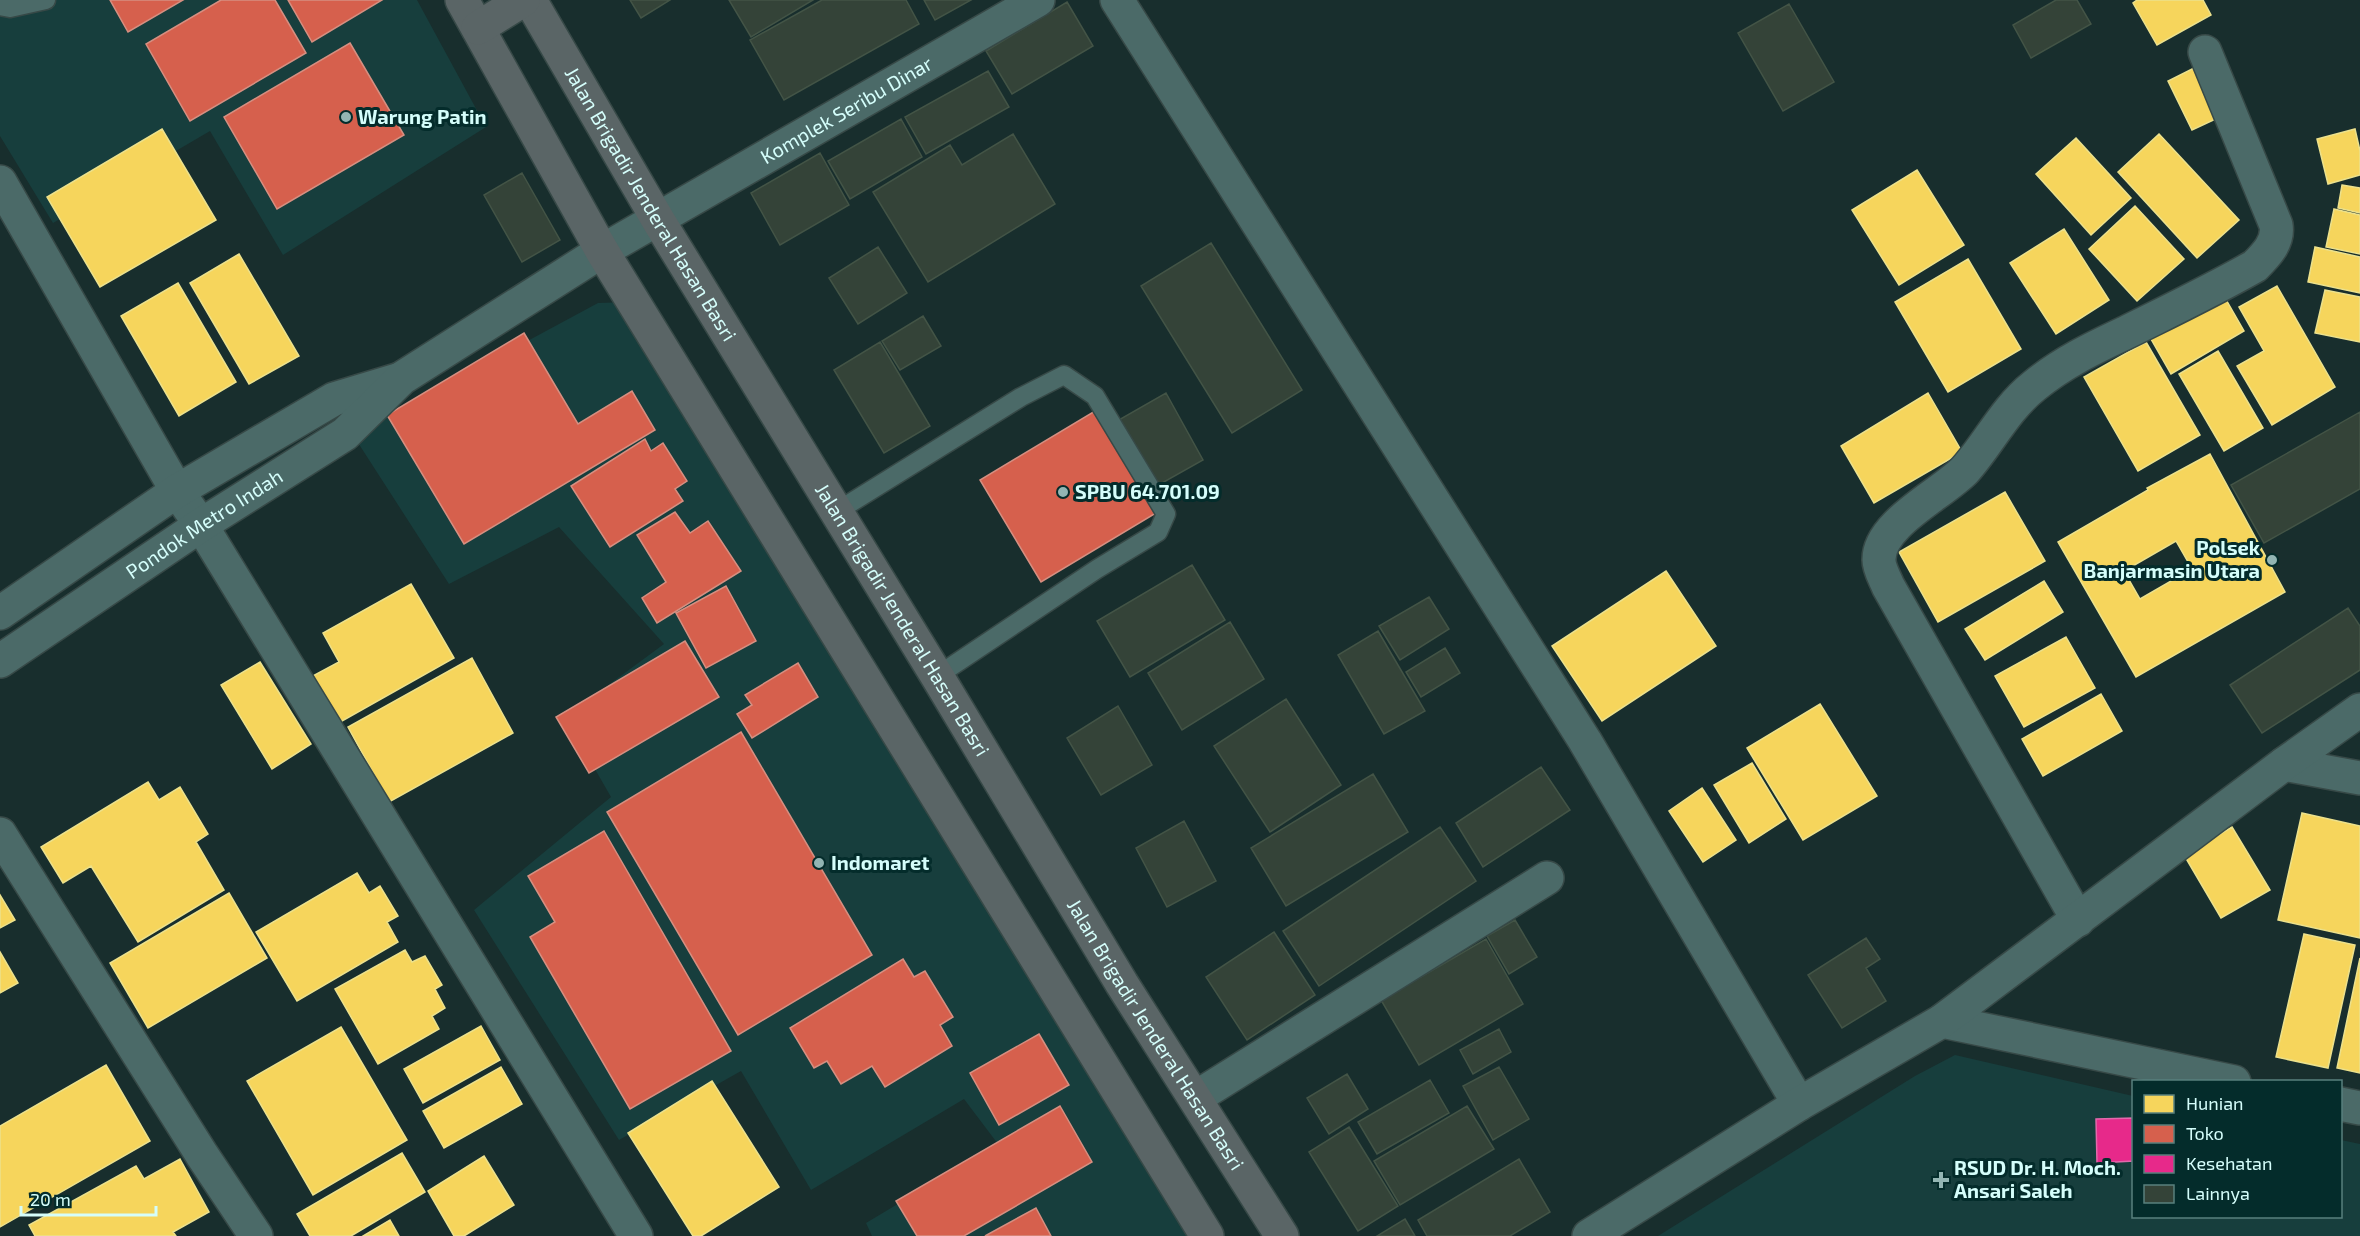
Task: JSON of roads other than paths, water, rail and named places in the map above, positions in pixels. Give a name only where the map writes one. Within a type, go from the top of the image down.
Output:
[{"type":"highway","points":[[462,0],[602,251],[1207,1236]]},
{"type":"highway","points":[[478,28],[523,0]]},
{"type":"highway","name":"Jalan Brigadir Jenderal Hasan Basri","points":[[530,0],[658,220],[1122,984],[1282,1236]]},
{"type":"street","name":"Komplek Seribu Dinar","points":[[602,251],[1038,0]]},
{"type":"street","points":[[1117,0],[1585,741],[1799,1104]]},
{"type":"street","points":[[2078,920],[1888,586],[1879,564],[1879,556],[1883,542],[1898,524],[1964,471],[2006,414],[2033,387],[2073,358],[2255,266],[2274,242],[2278,232],[2276,225],[2205,52]]},
{"type":"street","points":[[0,182],[177,491],[201,525],[636,1236]]},
{"type":"street","name":"Pondok Metro Indah","points":[[0,661],[201,525],[345,434],[402,378],[602,251]]},
{"type":"street","name":"Pondok Metro Indah","points":[[0,613],[177,491],[334,399],[402,378]]},
{"type":"street","points":[[1589,1236],[1799,1104],[1942,1021],[2284,764],[2360,710]]},
{"type":"street","points":[[2284,764],[2360,778]]},
{"type":"street","points":[[0,834],[202,1155],[256,1236]]},
{"type":"street","points":[[1195,1098],[1547,878]]},
{"type":"street","points":[[1942,1021],[2224,1080]]},
{"type":"street","points":[[2342,1104],[2360,1108]]},
{"type":"lane","points":[[0,6],[10,8],[46,0]]},
{"type":"lane","points":[[836,512],[1021,397],[1064,375],[1095,396],[1166,514],[1158,532],[1097,569],[937,676]]},
{"type":"place","name":"Warung Patin","points":[[346,117]]},
{"type":"place","name":"SPBU 64.701.09","points":[[1063,492]]},
{"type":"place","name":"Polsek Banjarmasin Utara","points":[[2272,560]]},
{"type":"place","name":"Indomaret","points":[[819,863]]},
{"type":"place","name":"RSUD Dr. H. Moch. Ansari Saleh","points":[[1941,1180]]}]
